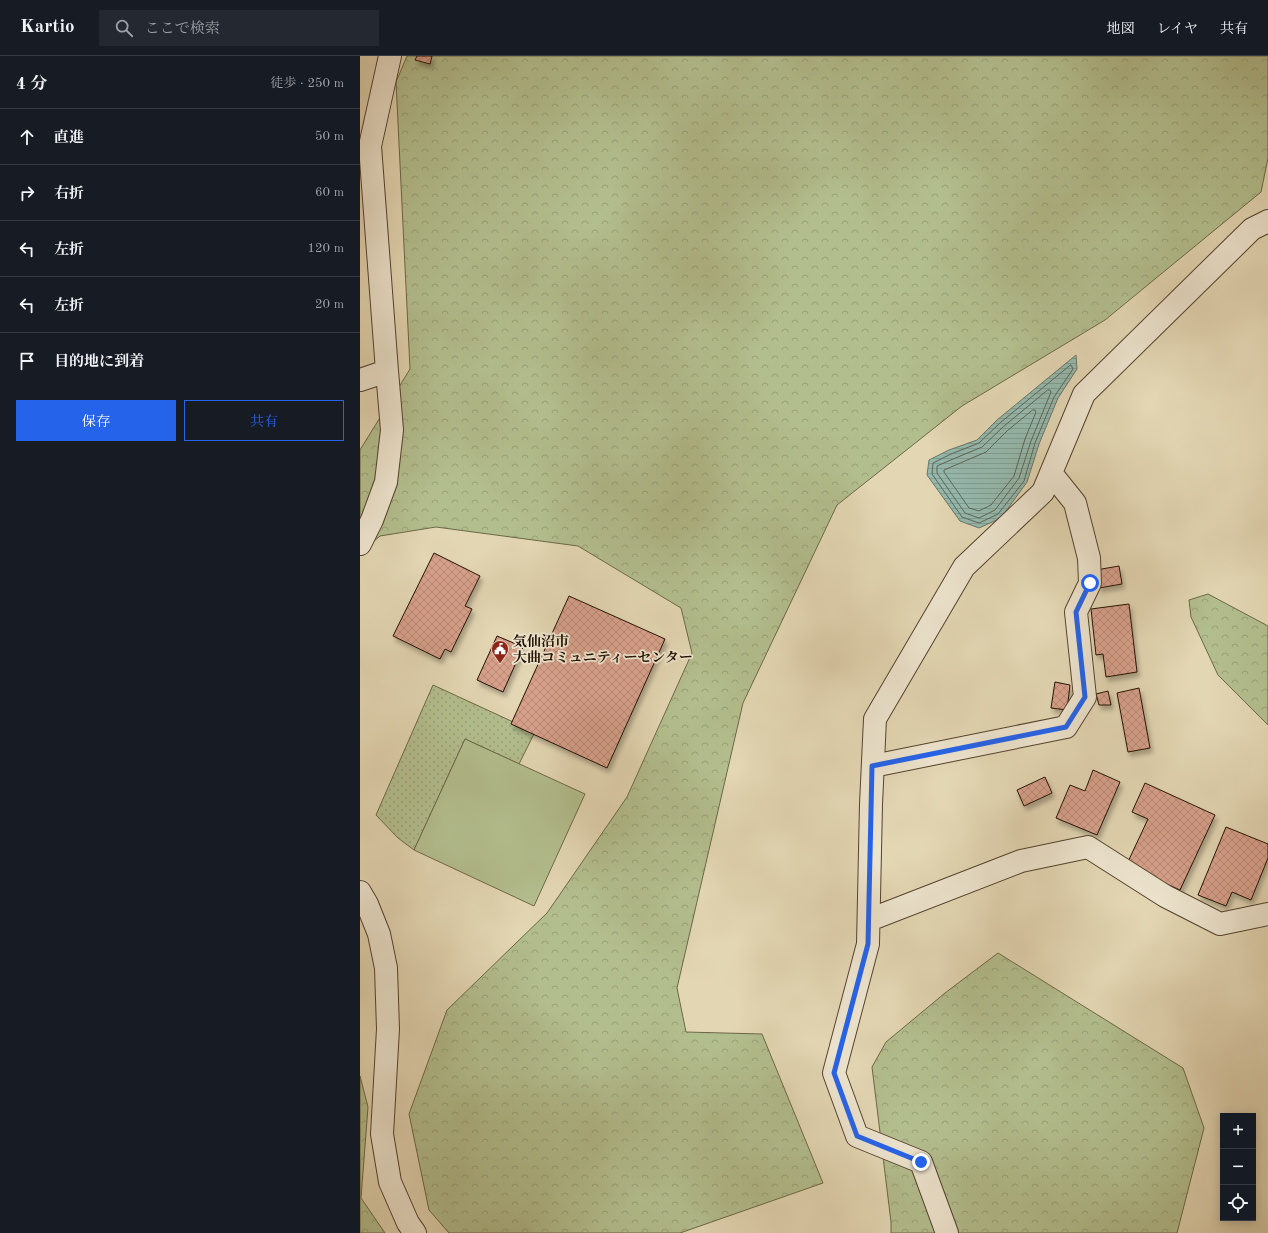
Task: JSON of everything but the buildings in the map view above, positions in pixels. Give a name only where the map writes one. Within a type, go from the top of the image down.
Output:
[{"type":"street","points":[[360,544],[372,520],[386,482],[392,430],[370,146],[390,56]]},
{"type":"street","points":[[947,1233],[921,1162],[857,1136],[834,1073],[868,944],[872,766],[875,719],[964,567],[1043,492],[1084,394],[1252,229],[1268,220]]},
{"type":"street","points":[[360,380],[387,371]]},
{"type":"street","points":[[872,766],[1066,727],[1085,697],[1076,612],[1090,583],[1089,558],[1075,503],[1051,473]]},
{"type":"street","points":[[869,920],[1021,861],[1088,847],[1165,896],[1220,924],[1268,914]]},
{"type":"street","points":[[360,892],[367,904],[379,934],[386,968],[388,1029],[382,1134],[390,1182],[408,1223],[415,1233]]},
{"type":"green space","points":[[407,56],[1268,56],[1268,158],[1261,192],[1105,320],[962,406],[837,505],[743,703],[677,988],[686,1032],[762,1034],[823,1183],[680,1233],[449,1233],[429,1210],[409,1114],[447,1010],[547,913],[627,797],[692,653],[681,608],[578,546],[436,527],[380,536],[360,553],[360,450],[410,369],[396,82]]},
{"type":"green space","points":[[1208,594],[1268,626],[1268,725],[1218,675],[1191,617],[1189,600]]},
{"type":"green space","points":[[433,685],[535,732],[519,764],[465,739],[414,850],[398,838],[376,815]]},
{"type":"green space","points":[[465,739],[585,794],[534,906],[414,850]]},
{"type":"green space","points":[[998,953],[1183,1068],[1204,1128],[1177,1233],[891,1233],[891,1222],[872,1067],[886,1042],[945,993]]},
{"type":"green space","points":[[360,1076],[368,1107],[361,1198],[385,1233],[360,1233]]},
{"type":"water","points":[[1076,355],[1077,369],[1058,398],[1039,444],[1027,482],[1001,518],[979,528],[960,521],[927,475],[929,460],[949,450],[977,440],[997,420]]},
{"type":"place","name":"気仙沼市 大曲コミュニティーセンター","points":[[500,664]]},
{"type":"route","points":[[921,1162],[857,1136],[834,1073],[868,944],[872,766],[1066,727],[1085,697],[1076,612],[1090,583]]}]
